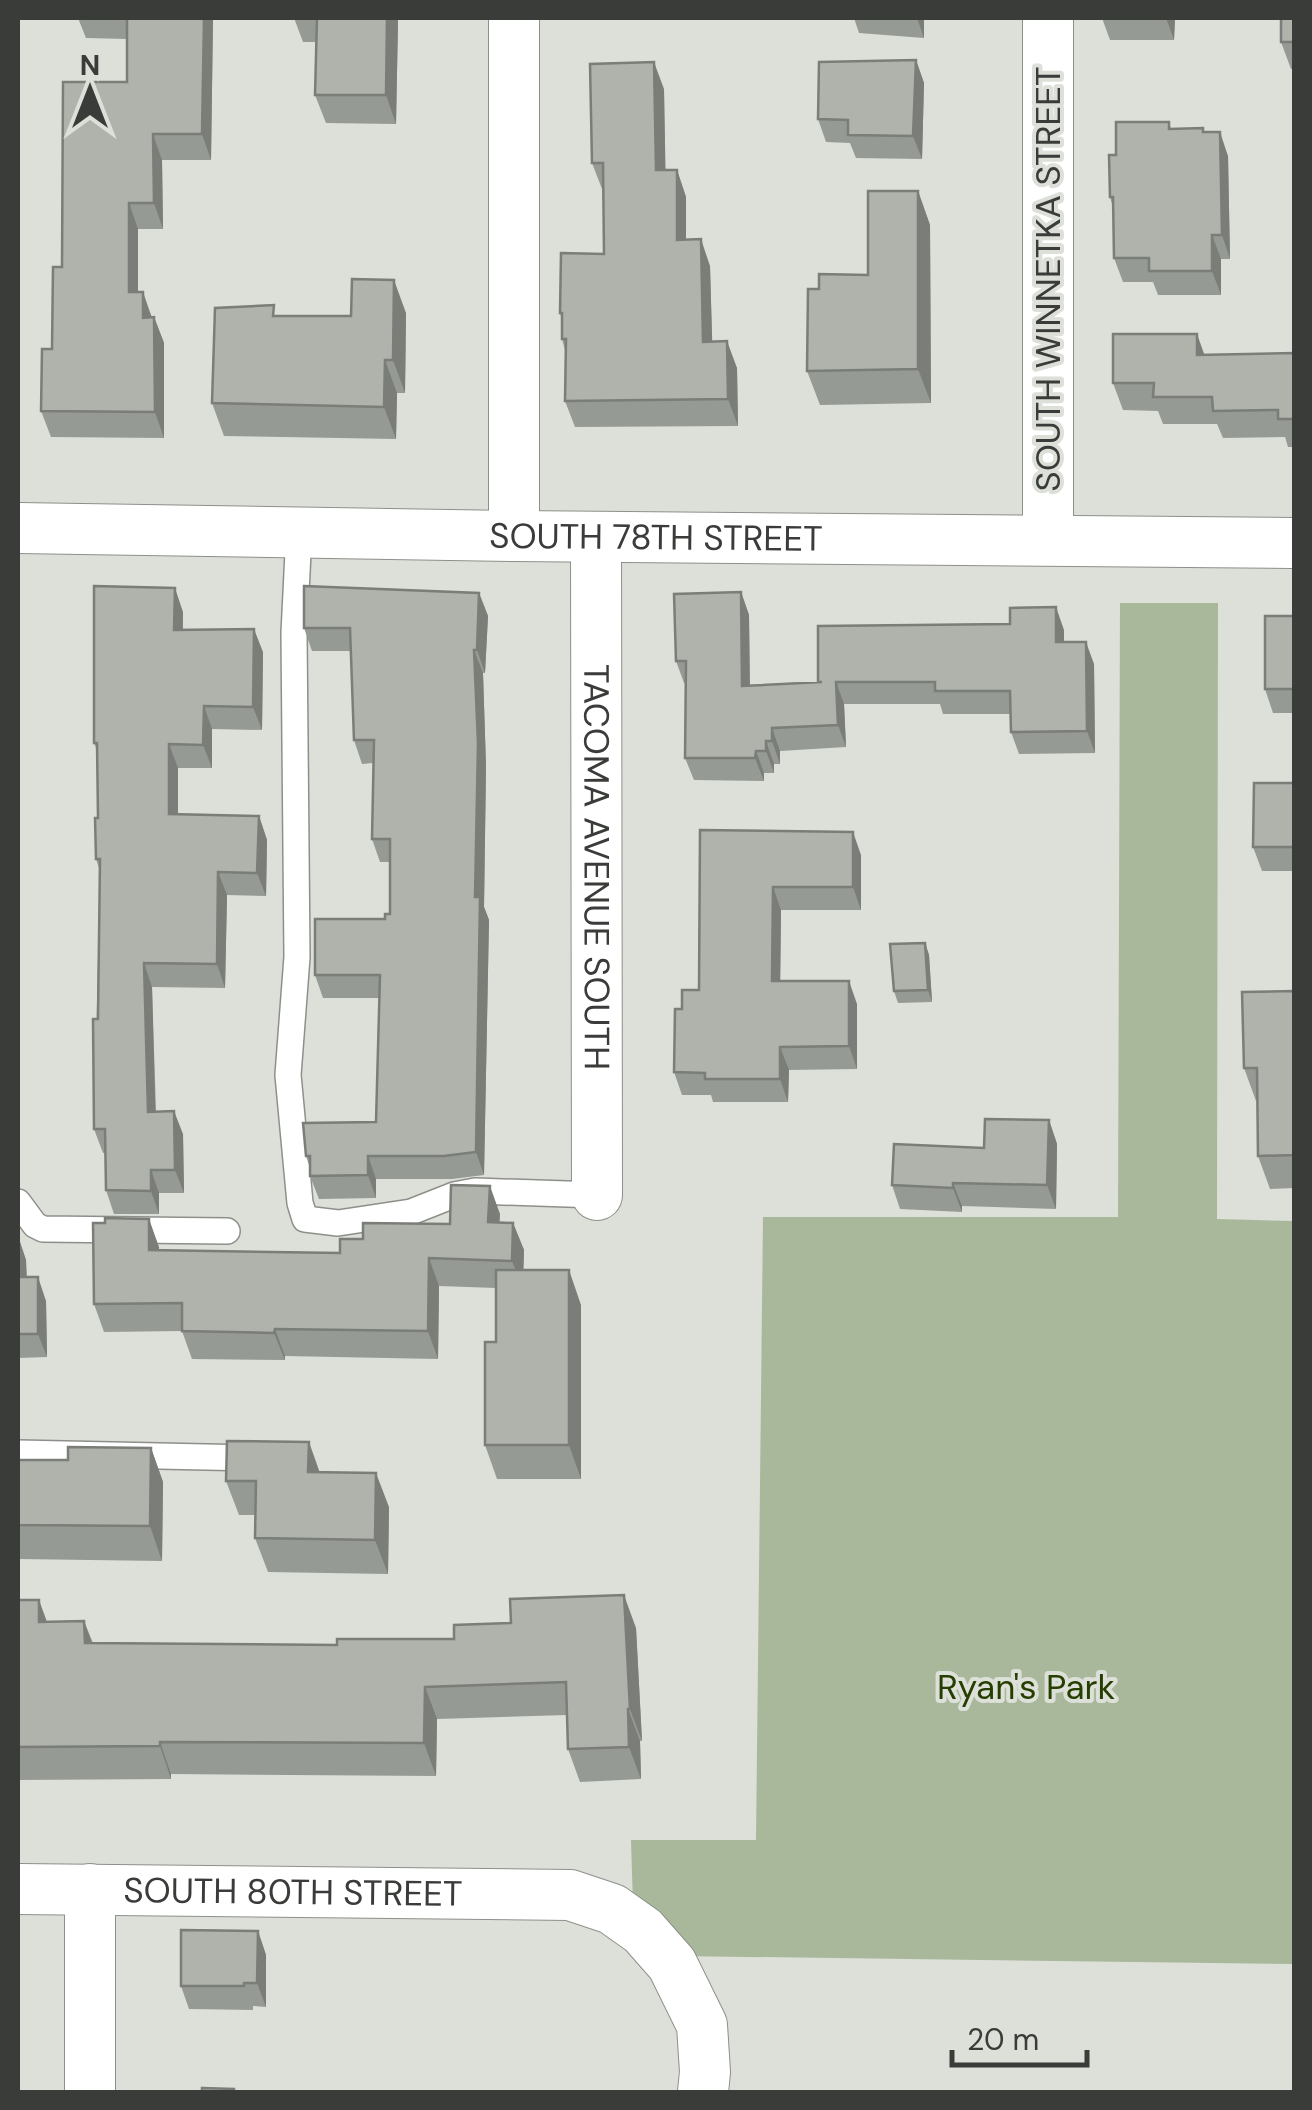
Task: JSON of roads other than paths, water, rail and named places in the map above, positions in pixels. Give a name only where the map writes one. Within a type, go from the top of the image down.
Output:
[{"type":"street","points":[[514,18],[514,536]]},
{"type":"street","name":"SOUTH WINNETKA STREET","points":[[1048,18],[1048,540]]},
{"type":"street","name":"SOUTH 78TH STREET","points":[[18,528],[1294,543]]},
{"type":"street","name":"TACOMA AVENUE SOUTH","points":[[596,537],[596,1195]]},
{"type":"street","name":"SOUTH 80TH STREET","points":[[18,1890],[570,1895],[612,1909],[643,1931],[672,1964],[702,2025],[703,2092]]},
{"type":"street","points":[[90,1890],[90,2092]]},
{"type":"lane","points":[[299,532],[294,633],[297,957],[288,1076],[300,1203],[305,1219],[338,1223],[412,1212],[475,1191],[596,1195]]},
{"type":"lane","points":[[18,1202],[34,1225],[43,1230],[227,1231]]},
{"type":"lane","points":[[18,1454],[253,1458]]},
{"type":"park label","name":"Ryan's Park","points":[[1026,1687]]}]
